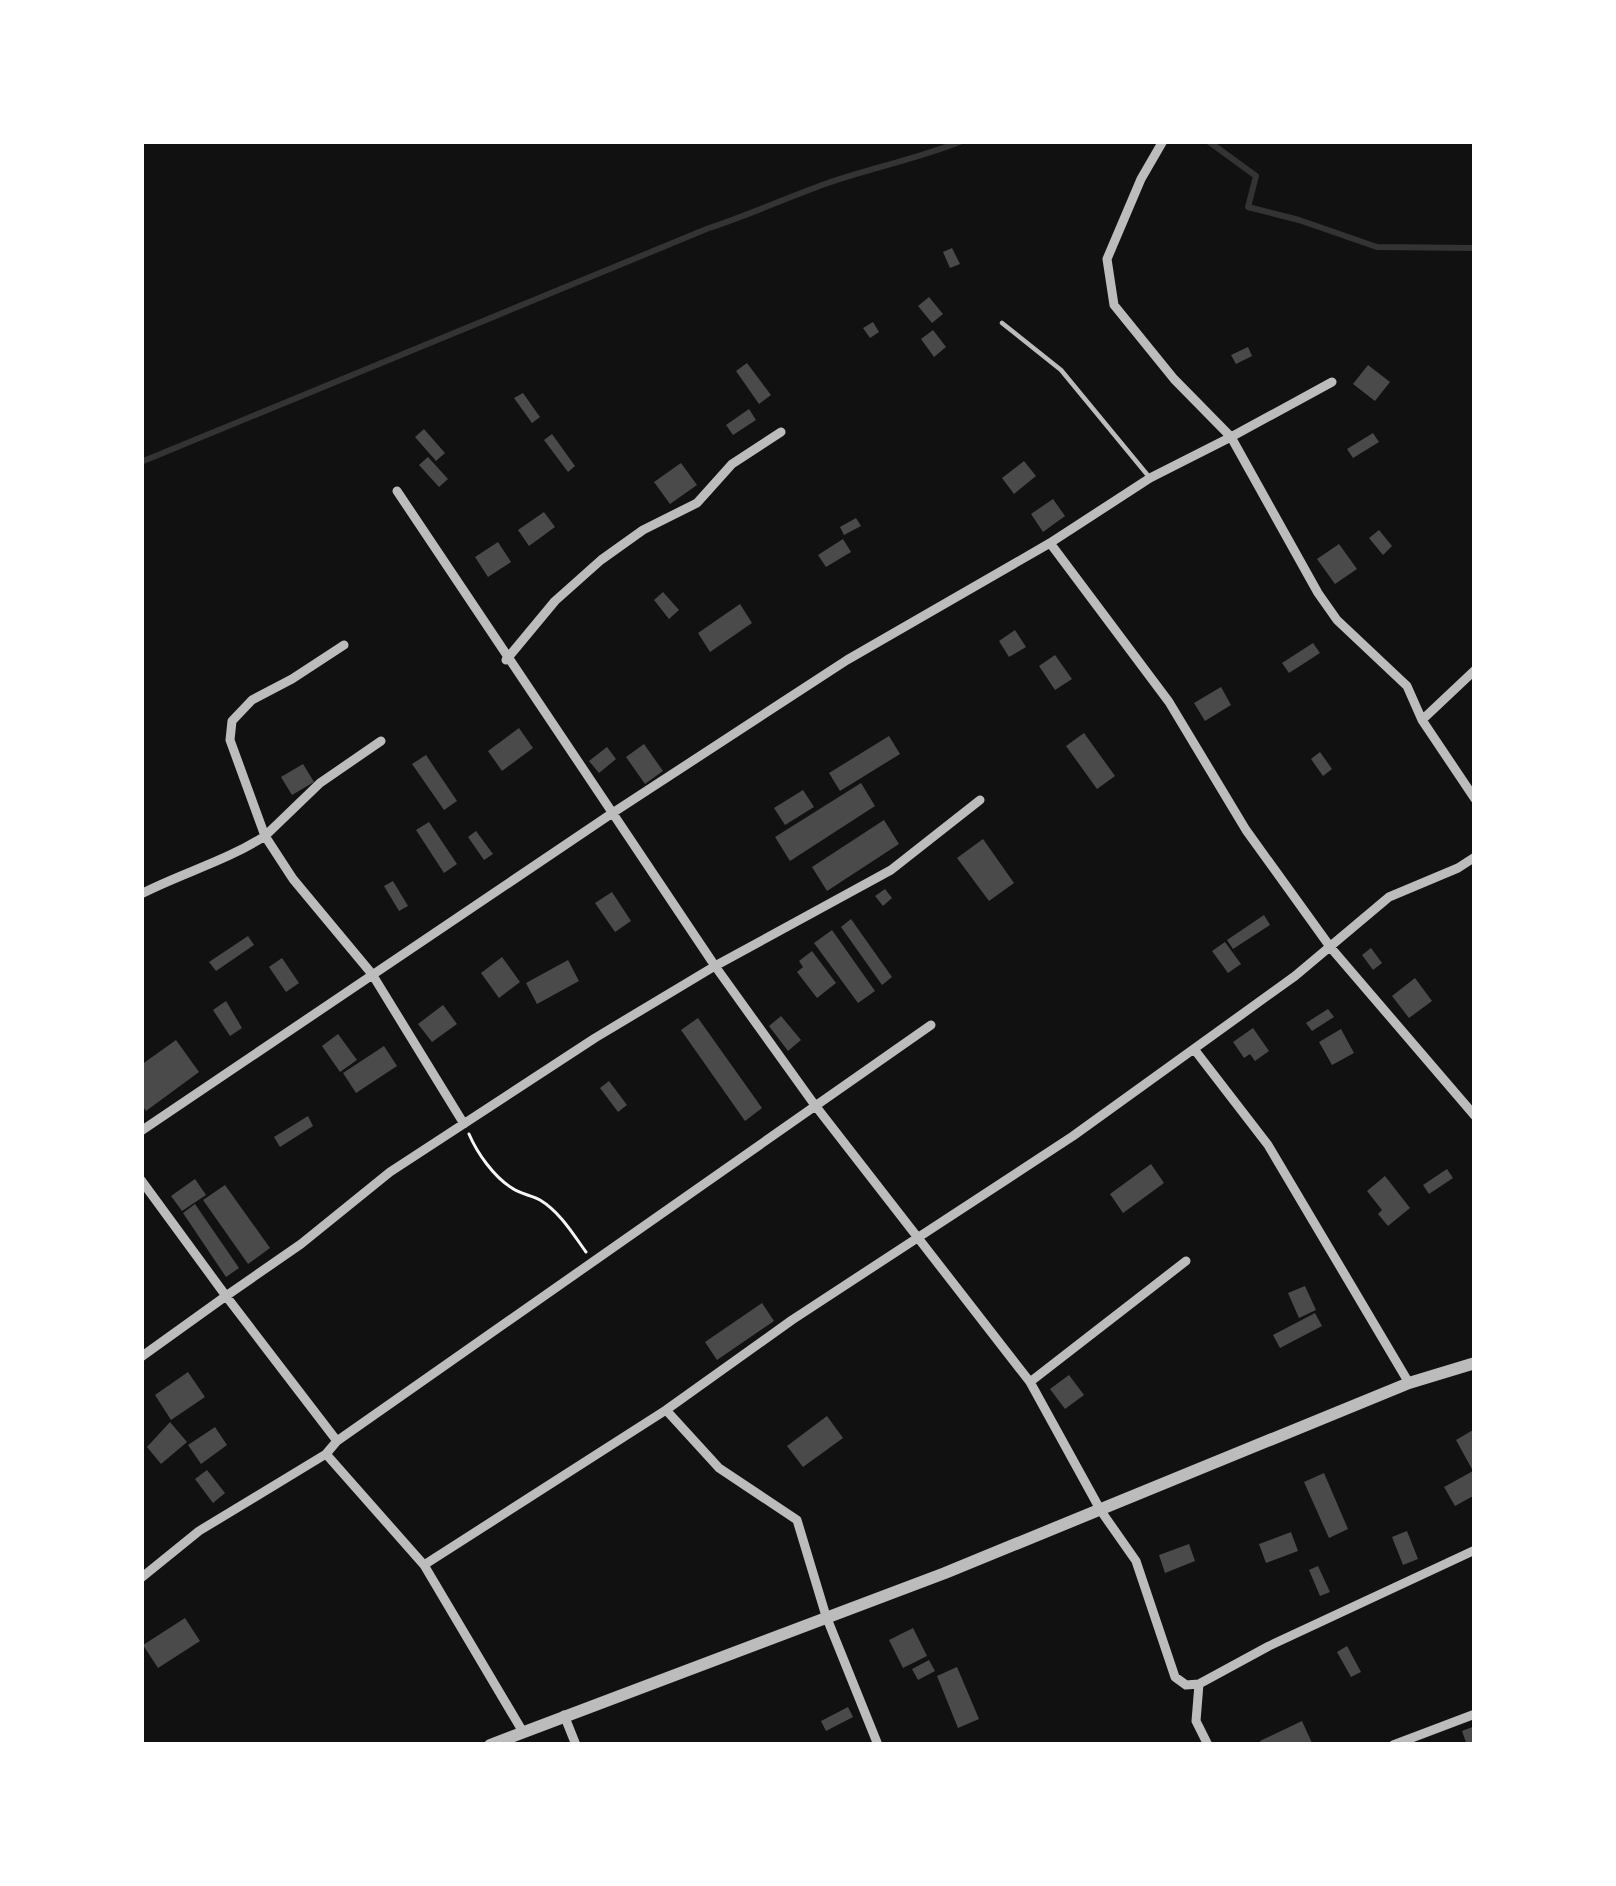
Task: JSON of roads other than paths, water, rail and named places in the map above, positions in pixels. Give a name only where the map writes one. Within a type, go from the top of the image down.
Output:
[{"type":"street","points":[[1162,141],[1108,260],[1114,305],[1174,379],[1231,437],[1318,593],[1337,620],[1407,686],[1422,720],[1475,799]]},
{"type":"street","points":[[141,1131],[610,814],[848,660],[1050,543],[1150,478],[1332,382]]},
{"type":"street","points":[[506,659],[555,601],[601,560],[643,530],[697,502],[732,464],[781,432]]},
{"type":"street","points":[[397,491],[715,966],[814,1104],[1030,1382],[1100,1511],[1136,1561],[1175,1677],[1186,1685],[1199,1684],[1269,1646],[1475,1550]]},
{"type":"street","points":[[1050,543],[1169,702],[1246,830],[1331,948],[1475,1117]]},
{"type":"street","points":[[344,645],[252,700],[232,721],[230,740],[265,836],[293,880],[372,974],[464,1124]]},
{"type":"street","points":[[1422,720],[1475,670]]},
{"type":"street","points":[[141,894],[232,857],[265,836],[320,783],[381,740]]},
{"type":"street","points":[[141,1357],[301,1244],[390,1172],[595,1038],[891,870],[980,800]]},
{"type":"street","points":[[424,1565],[667,1410],[1072,1136],[1331,948],[1389,897],[1475,857]]},
{"type":"street","points":[[141,1578],[199,1531],[326,1454],[337,1441],[932,1025]]},
{"type":"street","points":[[1194,1049],[1268,1145],[1409,1383]]},
{"type":"street","points":[[141,1180],[337,1441]]},
{"type":"street","points":[[1030,1382],[1186,1261]]},
{"type":"street","points":[[490,1745],[1100,1511],[1409,1383],[1475,1363]]},
{"type":"street","points":[[667,1410],[719,1468],[797,1520],[826,1616],[878,1745]]},
{"type":"street","points":[[326,1454],[424,1565],[524,1732]]},
{"type":"street","points":[[1199,1684],[1196,1721],[1208,1745]]},
{"type":"street","points":[[1393,1745],[1475,1714]]},
{"type":"street","points":[[564,1715],[576,1745]]},
{"type":"lane","points":[[1002,323],[1061,370],[1150,478]]},
{"type":"waterway","points":[[141,462],[709,228],[825,184],[962,141]]},
{"type":"waterway","points":[[1208,141],[1256,176],[1248,207],[1377,247],[1475,248]]}]
